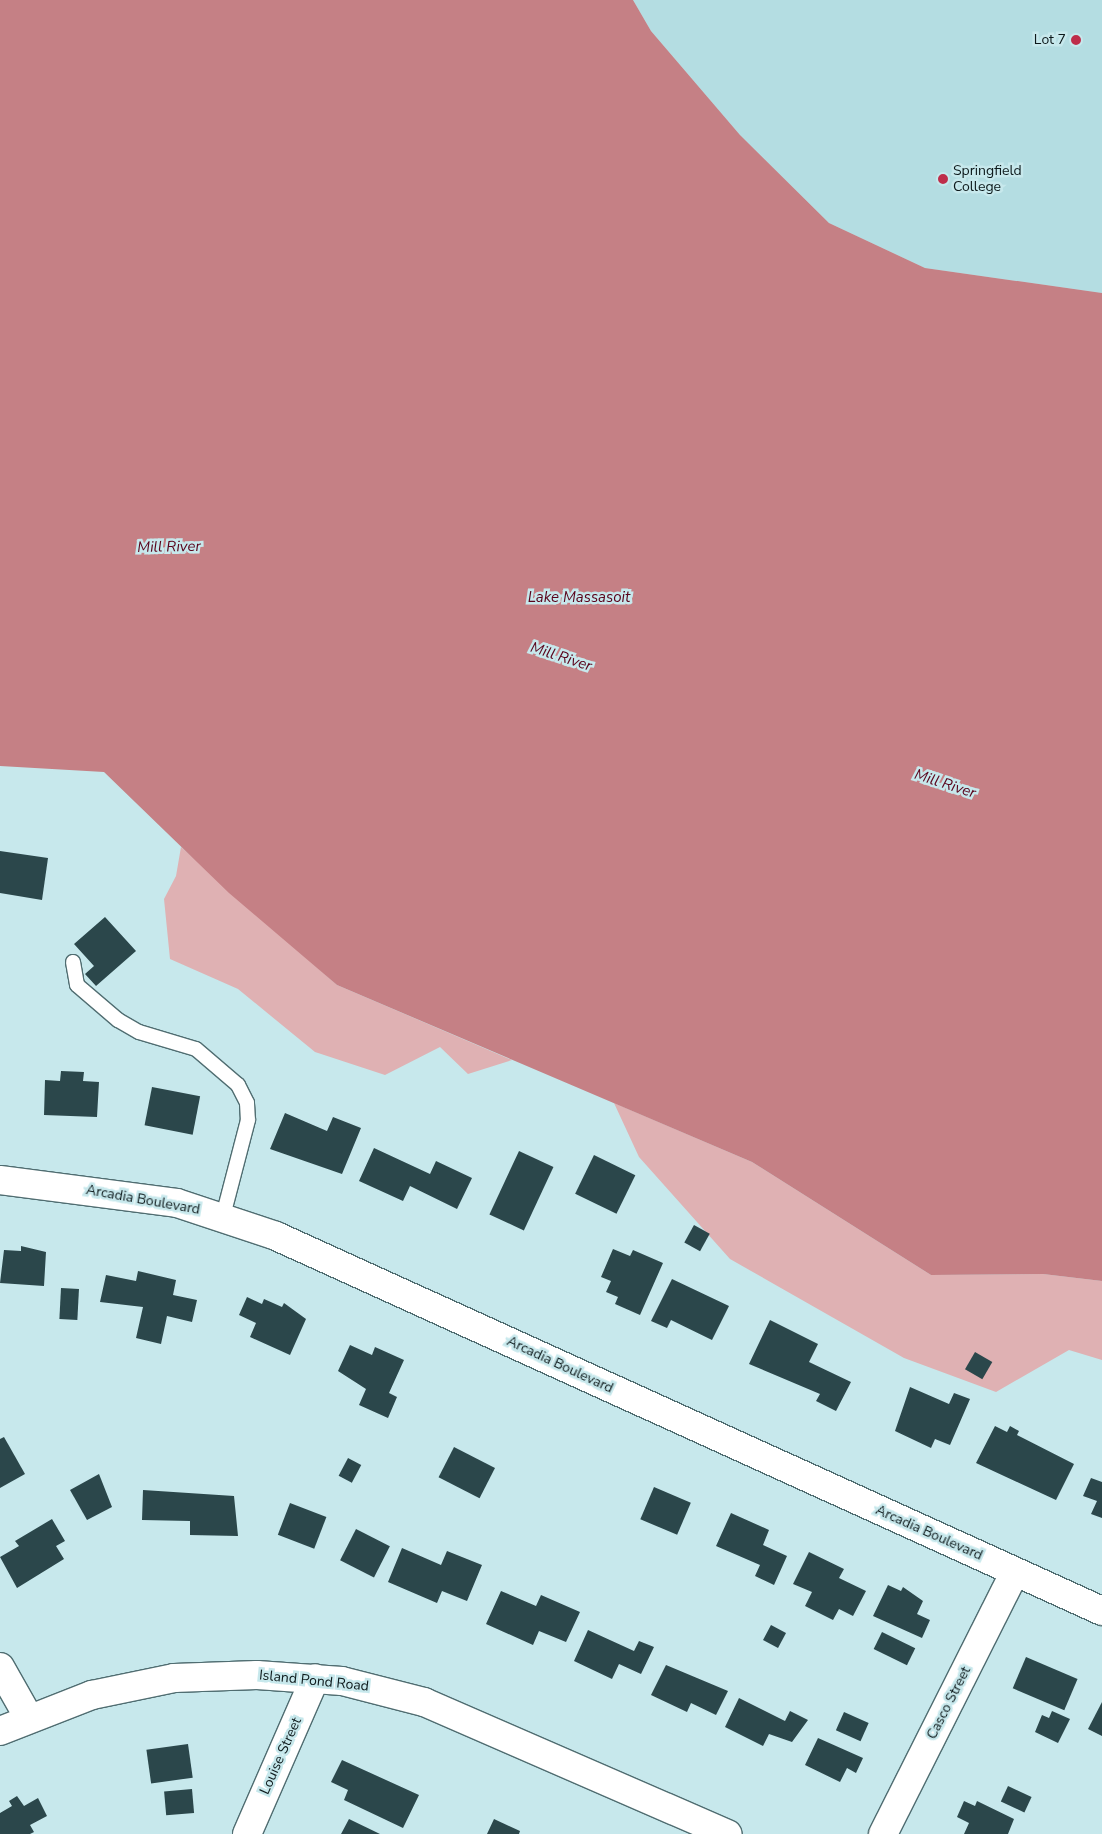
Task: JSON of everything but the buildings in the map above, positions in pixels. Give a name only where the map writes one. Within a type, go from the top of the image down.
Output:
[{"type":"street","name":"Arcadia Boulevard","points":[[0,1180],[154,1199],[223,1216],[337,1263],[1102,1611]]},
{"type":"street","name":"Casco Street","points":[[883,1834],[1015,1572]]},
{"type":"street","points":[[0,1667],[29,1718]]},
{"type":"street","name":"Island Pond Road","points":[[0,1731],[29,1718],[92,1695],[174,1678],[315,1678],[384,1689],[424,1702],[727,1834]]},
{"type":"street","name":"Louise Street","points":[[247,1834],[315,1678]]},
{"type":"lane","points":[[73,962],[77,985],[118,1020],[139,1032],[196,1049],[238,1085],[247,1103],[248,1120],[223,1216]]},
{"type":"shaded area","name":"Springfield College","points":[[633,0],[1102,0],[1102,293],[925,268],[829,223],[740,135],[651,31]]},
{"type":"shaded area","points":[[181,847],[337,985],[512,1060],[468,1074],[440,1047],[385,1075],[315,1052],[238,989],[170,959],[164,899],[176,876]]},
{"type":"shaded area","points":[[614,1103],[752,1162],[931,1275],[1043,1274],[1102,1281],[1102,1360],[1069,1350],[996,1392],[904,1358],[730,1259],[639,1157]]},
{"type":"water","name":"Lake Massasoit","points":[[0,0],[633,0],[651,31],[740,135],[829,223],[925,268],[1102,293],[1102,1281],[1043,1274],[931,1275],[752,1162],[337,985],[229,893],[104,772],[0,766]]},
{"type":"place","name":"Lot 7","points":[[1076,40]]},
{"type":"place","name":"Springfield College","points":[[943,179]]},
{"type":"water label","name":"Mill River","points":[[169,547]]},
{"type":"water label","name":"Mill River","points":[[561,657]]},
{"type":"water label","name":"Mill River","points":[[945,784]]}]
